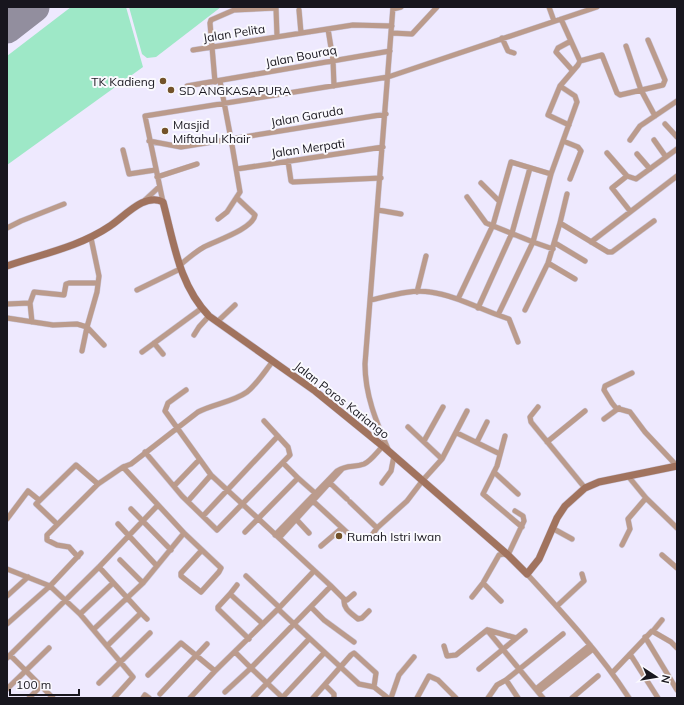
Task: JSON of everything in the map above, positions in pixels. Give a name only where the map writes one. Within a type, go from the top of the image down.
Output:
[{"type":"main road","points":[[7,266],[91,238],[145,201],[156,199],[163,202]]},
{"type":"main road","name":"Jalan Poros Kariango","points":[[163,202],[179,267],[202,308],[209,316],[315,392],[383,446],[508,555],[527,574]]},
{"type":"main road","points":[[527,574],[539,558],[552,528],[565,506],[584,488],[599,482],[677,466]]},
{"type":"street","points":[[382,483],[391,471],[391,454],[372,411],[365,379],[393,8],[401,7]]},
{"type":"street","points":[[392,33],[413,33],[437,7]]},
{"type":"street","points":[[548,7],[554,22]]},
{"type":"street","points":[[163,202],[156,177],[145,116],[388,77],[598,7]]},
{"type":"street","points":[[218,219],[224,216],[240,192],[225,104],[217,82],[210,23],[211,20],[234,10],[276,8],[278,36]]},
{"type":"street","points":[[299,10],[301,33]]},
{"type":"street","points":[[561,19],[580,61]]},
{"type":"street","name":"Jalan Pelita","points":[[193,50],[353,25],[392,26]]},
{"type":"street","points":[[328,29],[333,60],[334,86]]},
{"type":"street","points":[[502,38],[509,52],[514,53]]},
{"type":"street","points":[[569,125],[548,115],[560,86],[580,61],[602,55],[617,93],[623,95],[665,83],[648,40]]},
{"type":"street","points":[[571,41],[558,48],[556,52],[573,71]]},
{"type":"street","points":[[626,46],[641,90],[655,116]]},
{"type":"street","name":"Jalan Bouraq","points":[[187,86],[390,51]]},
{"type":"street","points":[[498,315],[533,242],[551,174],[577,99],[560,86]]},
{"type":"street","points":[[630,140],[640,126],[677,101]]},
{"type":"street","name":"Jalan Garuda","points":[[149,141],[181,147],[386,114]]},
{"type":"street","points":[[665,124],[677,138]]},
{"type":"street","points":[[654,140],[666,157]]},
{"type":"street","points":[[563,141],[578,147],[581,151],[570,179]]},
{"type":"street","name":"Jalan Merpati","points":[[237,169],[383,147]]},
{"type":"street","points":[[607,153],[627,176],[636,179],[677,149]]},
{"type":"street","points":[[123,150],[129,174],[155,170]]},
{"type":"street","points":[[637,154],[650,169]]},
{"type":"street","points":[[288,161],[291,181],[293,182],[381,178]]},
{"type":"street","points":[[458,299],[493,225],[510,162],[551,174]]},
{"type":"street","points":[[156,177],[197,164]]},
{"type":"street","points":[[478,308],[512,233],[530,168]]},
{"type":"street","points":[[627,176],[612,188],[630,212]]},
{"type":"street","points":[[591,242],[677,176]]},
{"type":"street","points":[[482,183],[499,201]]},
{"type":"street","points":[[145,201],[159,187]]},
{"type":"street","points":[[525,310],[553,250],[567,194]]},
{"type":"street","points":[[137,290],[179,267],[202,248],[241,230],[254,218],[255,215],[237,198]]},
{"type":"street","points":[[467,198],[486,223],[553,250]]},
{"type":"street","points":[[7,228],[64,204]]},
{"type":"street","points":[[378,210],[401,214]]},
{"type":"street","points":[[560,223],[591,242],[612,252],[654,221]]},
{"type":"street","points":[[82,351],[98,283],[98,271],[91,238]]},
{"type":"street","points":[[555,243],[585,261]]},
{"type":"street","points":[[417,292],[426,256]]},
{"type":"street","points":[[548,263],[575,279]]},
{"type":"street","points":[[32,322],[30,303],[34,292],[64,295],[66,284],[98,283]]},
{"type":"street","points":[[371,300],[417,292],[429,292],[458,299],[509,320],[518,342]]},
{"type":"street","points":[[7,304],[30,303]]},
{"type":"street","points":[[217,322],[235,305]]},
{"type":"street","points":[[142,352],[202,308]]},
{"type":"street","points":[[194,335],[209,316]]},
{"type":"street","points":[[7,318],[53,325],[77,324],[87,327],[104,346]]},
{"type":"street","points":[[154,343],[162,354]]},
{"type":"street","points":[[7,624],[50,586],[79,555],[67,546],[56,545],[47,540],[47,535],[56,524],[98,484],[123,467],[131,464],[176,427],[209,406],[234,399],[247,392],[273,361]]},
{"type":"street","points":[[632,373],[604,387],[605,392],[612,403],[619,408],[630,412],[645,432],[677,466]]},
{"type":"street","points":[[186,390],[174,397],[165,408],[176,427],[196,451],[199,460],[211,475],[331,586],[344,599],[345,606],[358,619],[362,618],[369,611]]},
{"type":"street","points":[[424,441],[443,406]]},
{"type":"street","points":[[538,408],[530,420],[584,488]]},
{"type":"street","points":[[604,419],[619,408]]},
{"type":"street","points":[[313,502],[352,537],[363,540],[370,538],[377,528],[407,501],[422,480],[442,459],[457,433],[467,411]]},
{"type":"street","points":[[548,442],[585,411]]},
{"type":"street","points":[[145,452],[188,501],[218,530],[290,455],[290,451],[264,421]]},
{"type":"street","points":[[477,442],[487,422]]},
{"type":"street","points":[[408,427],[442,459]]},
{"type":"street","points":[[457,433],[500,454]]},
{"type":"street","points":[[203,516],[278,436]]},
{"type":"street","points":[[505,436],[494,472],[483,494],[522,528]]},
{"type":"street","points":[[277,536],[336,471],[349,465],[361,465],[368,462],[383,446]]},
{"type":"street","points":[[174,486],[199,460]]},
{"type":"street","points":[[283,463],[315,493]]},
{"type":"street","points":[[56,524],[36,505],[39,500],[76,465],[98,484]]},
{"type":"street","points":[[123,467],[184,533],[202,550],[221,569],[201,592],[181,576],[181,573],[202,550]]},
{"type":"street","points":[[277,536],[313,502],[342,468]]},
{"type":"street","points":[[494,472],[518,494]]},
{"type":"street","points":[[188,501],[211,475]]},
{"type":"street","points":[[628,476],[646,498],[677,528]]},
{"type":"street","points":[[245,532],[298,478]]},
{"type":"street","points":[[330,483],[377,528]]},
{"type":"street","points":[[8,516],[28,491],[39,500]]},
{"type":"street","points":[[622,544],[630,529],[628,519],[646,498]]},
{"type":"street","points":[[53,698],[8,657],[99,567],[158,505]]},
{"type":"street","points":[[131,508],[170,550]]},
{"type":"street","points":[[472,597],[483,583],[499,555],[508,555],[522,528],[524,518],[515,511]]},
{"type":"street","points":[[296,519],[309,533]]},
{"type":"street","points":[[118,524],[157,566]]},
{"type":"street","points":[[321,546],[342,528]]},
{"type":"street","points":[[552,528],[572,539]]},
{"type":"street","points":[[94,629],[143,582],[184,533]]},
{"type":"street","points":[[662,556],[677,568]]},
{"type":"street","points":[[120,560],[143,582]]},
{"type":"street","points":[[99,567],[147,619]]},
{"type":"street","points":[[7,569],[50,586],[80,614],[108,645],[133,677],[114,698]]},
{"type":"street","points":[[190,698],[314,571]]},
{"type":"street","points":[[527,574],[592,647],[629,698]]},
{"type":"street","points":[[557,606],[584,581],[582,574]]},
{"type":"street","points":[[246,576],[309,639],[359,684],[374,687],[389,698],[399,675],[414,657]]},
{"type":"street","points":[[7,596],[28,577]]},
{"type":"street","points":[[80,614],[113,583]]},
{"type":"street","points":[[483,583],[502,601]]},
{"type":"street","points":[[237,585],[218,607],[218,609],[249,639]]},
{"type":"street","points":[[225,692],[251,668],[331,586]]},
{"type":"street","points":[[230,594],[263,624]]},
{"type":"street","points":[[344,599],[348,600],[354,594]]},
{"type":"street","points":[[311,607],[324,620],[354,642]]},
{"type":"street","points":[[108,645],[141,613]]},
{"type":"street","points":[[612,673],[662,620]]},
{"type":"street","points":[[487,630],[516,638]]},
{"type":"street","points":[[444,646],[447,656],[456,655],[487,630]]},
{"type":"street","points":[[487,630],[543,698]]},
{"type":"street","points":[[479,669],[525,631]]},
{"type":"street","points":[[653,631],[671,642],[677,648]]},
{"type":"street","points":[[99,683],[150,633]]},
{"type":"street","points":[[488,698],[497,685],[506,680],[563,634]]},
{"type":"street","points":[[646,637],[677,690]]},
{"type":"street","points":[[253,698],[309,639]]},
{"type":"street","points":[[148,675],[180,644],[183,644],[215,671]]},
{"type":"street","points":[[160,694],[207,644]]},
{"type":"street","points":[[537,691],[592,647]]},
{"type":"street","points":[[7,689],[49,648]]},
{"type":"street","points":[[235,652],[282,698],[324,653]]},
{"type":"street","points":[[314,697],[351,655],[356,654],[376,673],[374,687]]},
{"type":"street","points":[[630,654],[658,698]]},
{"type":"street","points":[[417,698],[428,676],[438,680],[456,698]]},
{"type":"street","points":[[572,698],[598,676]]},
{"type":"street","points":[[506,680],[518,698]]},
{"type":"street","points":[[325,685],[334,694],[334,698]]},
{"type":"street","points":[[29,698],[41,686]]},
{"type":"street","points":[[143,698],[145,695],[149,698]]},
{"type":"green space","points":[[71,7],[126,7],[143,67],[7,165],[7,56]]},
{"type":"green space","points":[[129,7],[221,7],[156,57],[147,58],[142,54]]},
{"type":"runway","points":[[7,28],[34,7]]},
{"type":"place","name":"TK Kadieng","points":[[163,81]]},
{"type":"place","name":"SD ANGKASAPURA","points":[[171,90]]},
{"type":"place","name":"Masjid Miftahul Khair","points":[[165,131]]},
{"type":"place","name":"Rumah Istri Iwan","points":[[339,536]]}]
